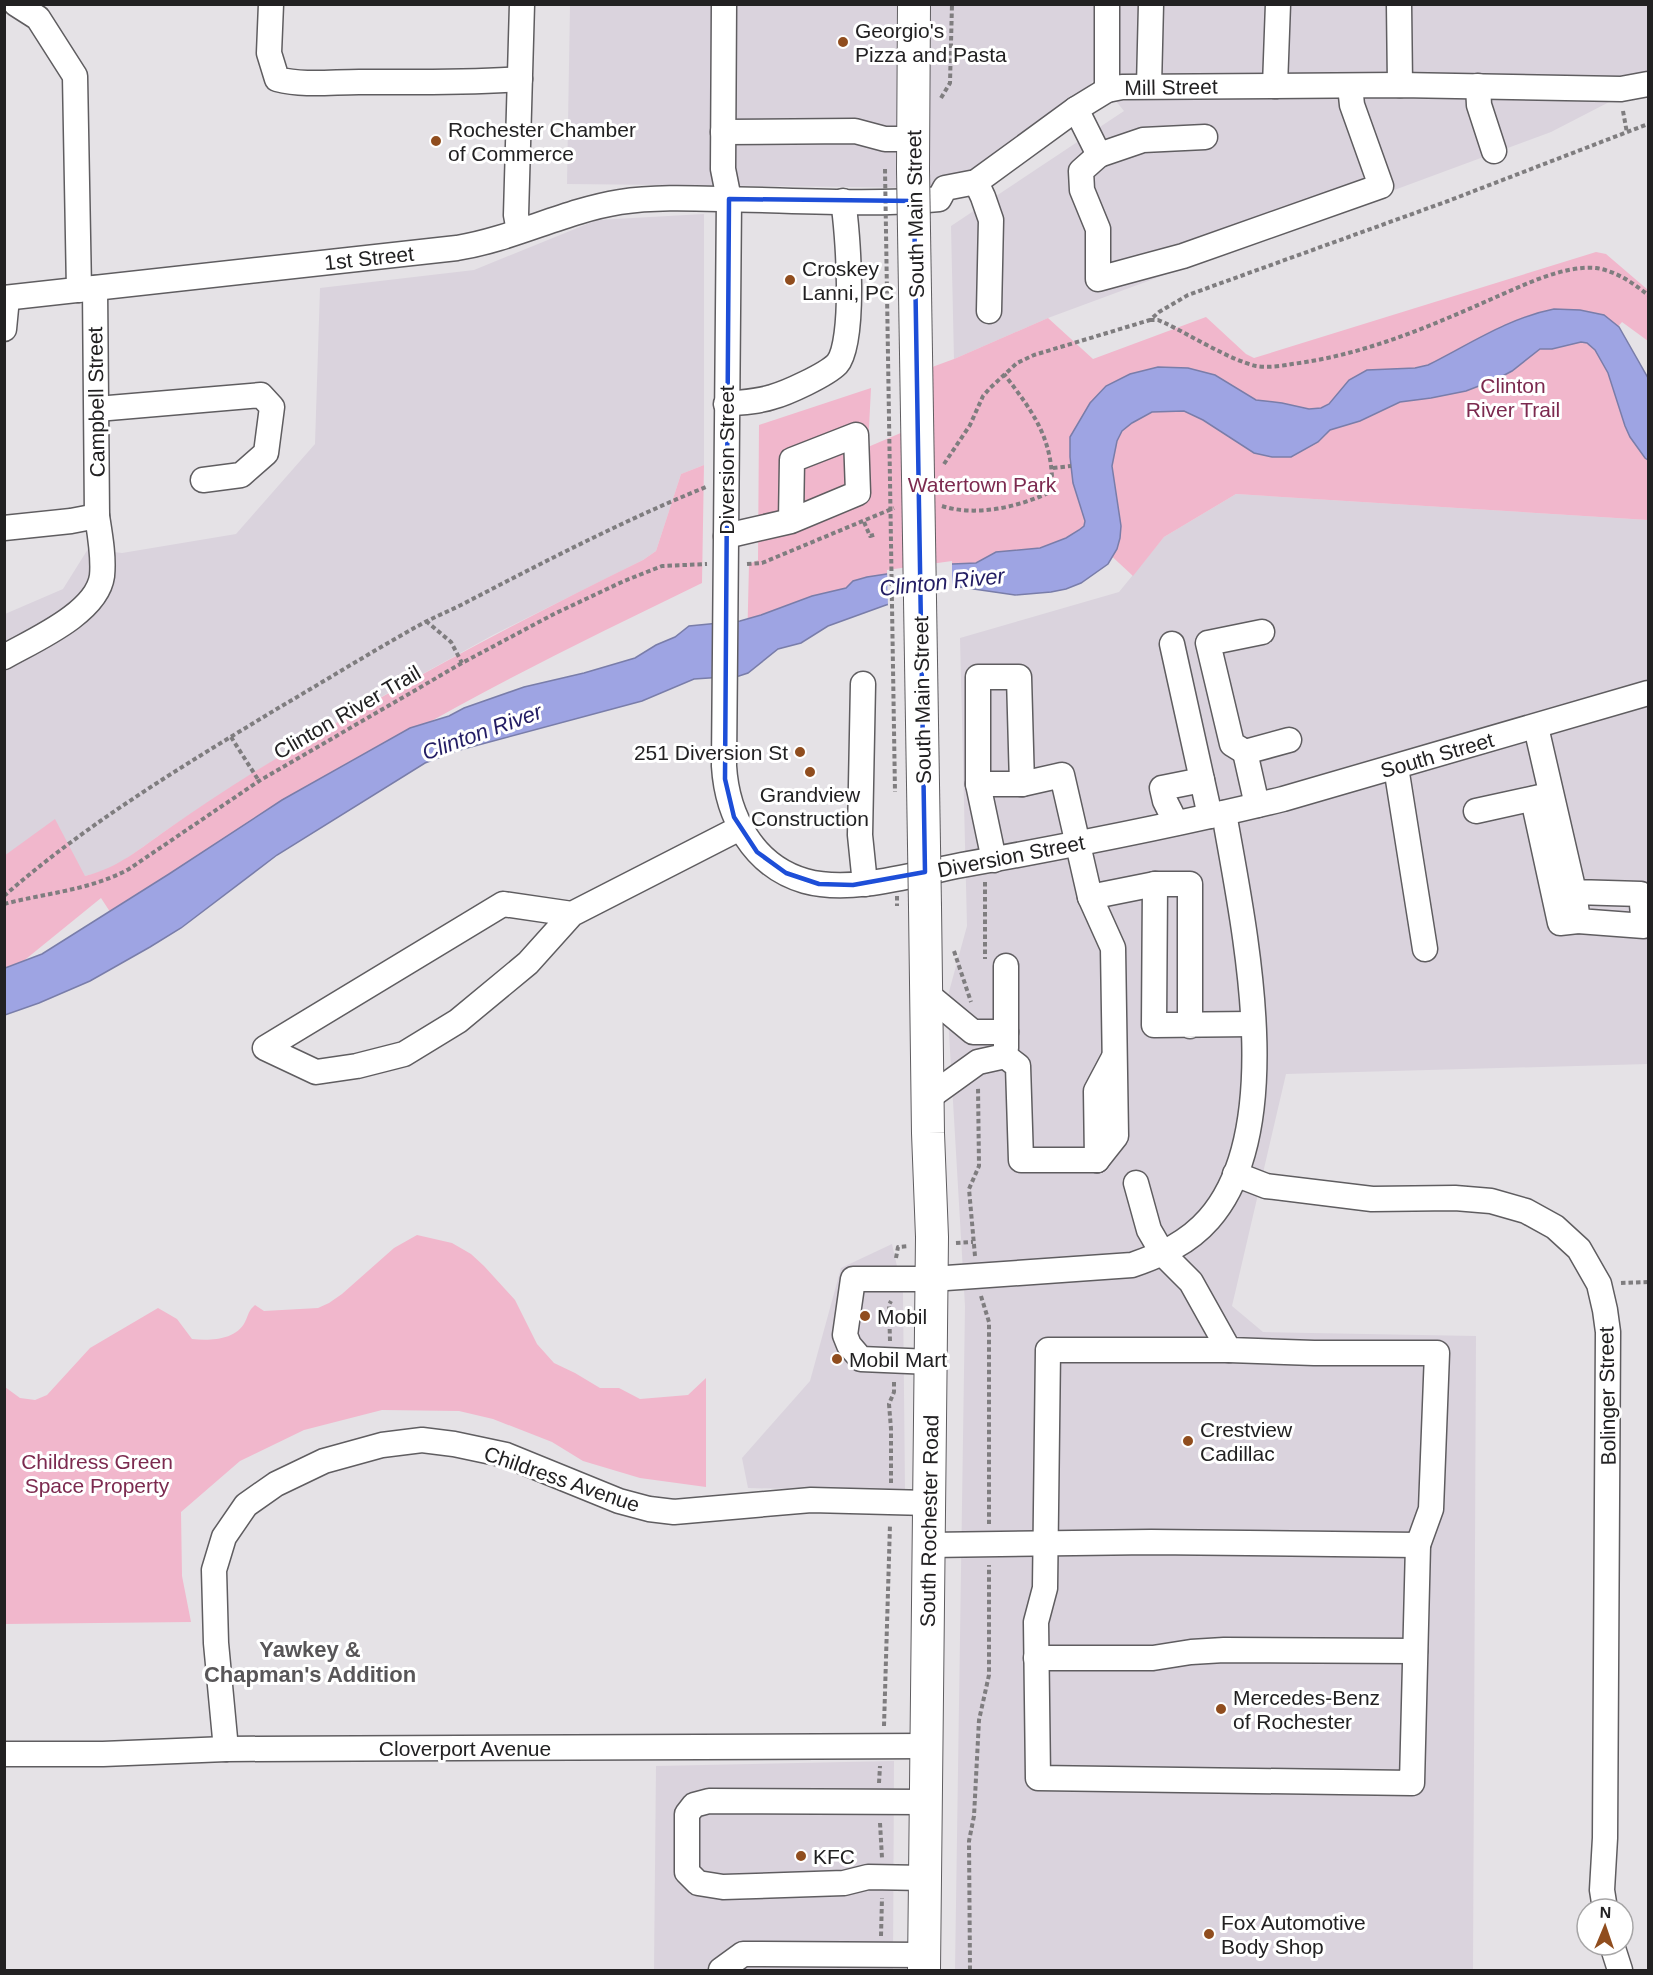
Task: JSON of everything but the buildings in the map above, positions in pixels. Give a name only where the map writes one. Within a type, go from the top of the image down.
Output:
[{"type":"main road","name":"South Main Street","points":[[914,4],[904,159],[928,1085]]},
{"type":"main road","name":"South Rochester Road","points":[[924,1963],[932,1279],[932,1189],[928,1085]]},
{"type":"street","name":"Campbell Street","points":[[4,657],[77,613],[93,598],[102,576],[97,516],[97,409],[87,289],[75,76],[38,18],[16,4]]},
{"type":"street","points":[[271,4],[269,53],[277,80],[297,84],[484,82],[520,79]]},
{"type":"street","points":[[519,231],[516,215],[522,4]]},
{"type":"street","name":"Diversion Street","points":[[724,4],[723,169],[729,199],[725,779],[734,817],[740,828],[757,852],[786,873],[819,884],[836,886],[989,868],[1076,843],[1217,814]]},
{"type":"street","points":[[1107,4],[1107,90]]},
{"type":"street","points":[[1149,86],[1150,4]]},
{"type":"street","points":[[1275,86],[1278,4]]},
{"type":"street","points":[[1399,4],[1400,85]]},
{"type":"street","name":"Mill Street","points":[[729,199],[915,201],[939,199],[945,188],[976,182],[1076,109],[1107,90],[1122,87],[1400,85],[1621,89],[1648,84]]},
{"type":"street","points":[[1205,137],[1143,140],[1099,155],[1081,171],[1082,190],[1098,229],[1098,279],[1183,256],[1381,186],[1352,105],[1350,86]]},
{"type":"street","points":[[1478,86],[1479,105],[1494,151]]},
{"type":"street","points":[[1076,109],[1099,155]]},
{"type":"street","points":[[723,132],[855,130],[877,138],[904,159]]},
{"type":"street","points":[[976,182],[991,220],[989,311]]},
{"type":"street","name":"1st Street","points":[[6,298],[457,248],[487,242],[619,202],[647,199],[729,199]]},
{"type":"street","points":[[726,404],[772,397],[827,373],[838,362],[846,344],[848,303],[848,230],[843,201]]},
{"type":"street","points":[[4,329],[6,298]]},
{"type":"street","points":[[97,409],[261,394],[272,407],[266,453],[241,475],[203,480]]},
{"type":"street","points":[[4,528],[97,516]]},
{"type":"street","points":[[726,536],[791,521]]},
{"type":"street","points":[[1257,805],[1245,752],[1232,744],[1208,643],[1262,632]]},
{"type":"street","points":[[931,1362],[861,1359],[849,1346],[845,1335],[854,1279],[932,1279],[1132,1265],[1163,1254],[1196,1232],[1209,1219],[1228,1190],[1235,1174],[1245,1143],[1252,1105],[1255,1054],[1243,924],[1217,814],[1202,780],[1172,645]]},
{"type":"street","points":[[989,868],[978,784],[978,677],[1019,677],[1022,784]]},
{"type":"street","points":[[863,684],[860,835],[865,884]]},
{"type":"street","name":"South Street","points":[[1217,814],[1257,805],[1536,727],[1648,693]]},
{"type":"street","points":[[1536,727],[1542,797],[1553,844],[1560,923],[1578,921],[1644,926],[1641,894],[1574,892]]},
{"type":"street","points":[[1245,752],[1288,740]]},
{"type":"street","points":[[1396,766],[1425,949]]},
{"type":"street","points":[[978,784],[1022,784],[1062,774],[1090,897],[1113,948],[1116,1136],[1097,1160],[1021,1160],[1018,1066],[1005,1056]]},
{"type":"street","points":[[1176,823],[1165,801],[1162,788],[1202,780]]},
{"type":"street","points":[[1476,811],[1542,797]]},
{"type":"street","points":[[572,914],[503,904],[265,1048],[316,1072],[357,1066],[404,1054],[458,1021],[528,963],[572,914],[740,828]]},
{"type":"street","points":[[1553,844],[1574,892],[1578,921]]},
{"type":"street","points":[[1155,884],[1154,1025],[1253,1024]]},
{"type":"street","points":[[1090,897],[1155,884],[1190,884],[1190,1026]]},
{"type":"street","points":[[1005,1056],[1006,966]]},
{"type":"street","points":[[927,994],[973,1032],[1006,1032]]},
{"type":"street","points":[[928,1085],[978,1062],[1005,1056]]},
{"type":"street","name":"Bolinger Street","points":[[1235,1174],[1266,1186],[1372,1198],[1455,1198],[1491,1201],[1526,1211],[1555,1227],[1579,1249],[1599,1284],[1608,1332],[1603,1897]]},
{"type":"street","points":[[1136,1183],[1149,1230],[1163,1254],[1191,1281],[1229,1350]]},
{"type":"street","points":[[1048,1350],[1229,1350],[1437,1353],[1431,1509],[1418,1545],[1412,1783],[1038,1778],[1036,1622],[1045,1588],[1048,1350]]},
{"type":"street","name":"Childress Avenue","points":[[226,1749],[216,1643],[214,1570],[224,1537],[246,1505],[276,1484],[324,1461],[382,1445],[423,1440],[507,1455],[619,1501],[649,1509],[674,1512],[811,1500],[928,1503]]},
{"type":"street","points":[[929,1545],[1151,1542],[1418,1545]]},
{"type":"street","points":[[1036,1658],[1152,1658],[1224,1650],[1415,1651]]},
{"type":"street","name":"Cloverport Avenue","points":[[4,1754],[103,1754],[226,1749],[926,1746]]},
{"type":"street","points":[[925,1878],[868,1877],[844,1883],[723,1887],[698,1883],[687,1872],[687,1814],[694,1805],[709,1801],[926,1802]]},
{"type":"street","points":[[721,1971],[743,1954],[924,1963]]},
{"type":"path","points":[[941,98],[950,83],[950,8],[952,4]]},
{"type":"path","points":[[1623,111],[1627,133]]},
{"type":"path","points":[[1150,320],[1188,295],[1448,201],[1648,124]]},
{"type":"path","points":[[896,801],[904,159]]},
{"type":"path","points":[[938,472],[970,425],[983,396],[1017,363],[1034,355],[1150,320],[1165,322],[1256,366],[1271,367],[1315,362],[1422,329],[1531,282],[1570,270],[1597,268],[1622,276],[1648,295]]},
{"type":"path","points":[[941,506],[961,512],[988,510],[1035,500],[1052,491],[1053,468],[1044,434],[1026,402],[1004,374]]},
{"type":"path","points":[[1053,468],[1071,466]]},
{"type":"path","points":[[4,896],[30,873],[136,797],[231,737],[426,621],[543,561],[726,479]]},
{"type":"path","points":[[737,564],[762,563],[895,508]]},
{"type":"path","points":[[864,522],[870,536],[877,534]]},
{"type":"path","name":"Clinton River Trail","points":[[4,904],[114,878],[259,781],[462,663],[554,614],[662,566],[714,564]]},
{"type":"path","points":[[426,621],[451,642],[462,663]]},
{"type":"path","points":[[231,737],[259,781]]},
{"type":"path","points":[[985,951],[989,868]]},
{"type":"path","points":[[954,951],[975,1012],[978,1033]]},
{"type":"path","points":[[970,1971],[969,1841],[974,1816],[979,1720],[988,1675],[988,1322],[977,1276],[969,1189],[979,1166],[978,1062]]},
{"type":"path","points":[[896,1261],[898,1247],[902,1247]]},
{"type":"path","points":[[1599,1284],[1648,1282]]},
{"type":"path","points":[[891,1345],[889,1305],[894,1294]]},
{"type":"path","points":[[891,1487],[889,1404],[894,1392],[894,1378]]},
{"type":"path","points":[[883,1732],[890,1521]]},
{"type":"path","points":[[879,1791],[880,1760]]},
{"type":"path","points":[[880,1815],[882,1865]]},
{"type":"path","points":[[881,1940],[882,1890]]},
{"type":"highlighted area","points":[[729,199],[914,201],[925,872],[853,885],[819,884],[786,873],[757,852],[734,817],[725,779]]},
{"type":"shaded area","points":[[570,5],[1098,5],[1098,74],[1090,85],[945,188],[567,184]]},
{"type":"shaded area","points":[[1107,5],[1648,5],[1648,82],[1551,132],[1048,318],[954,359],[951,226],[1124,111],[1107,90]]},
{"type":"shaded area","points":[[704,214],[704,465],[681,474],[656,551],[643,560],[493,635],[379,698],[258,770],[119,864],[105,871],[85,876],[5,856],[5,614],[63,589],[88,549],[122,553],[236,534],[315,444],[320,288],[474,270],[597,220]]},
{"type":"shaded area","points":[[1236,494],[1648,520],[1648,1064],[1286,1074],[1232,1306],[1263,1332],[1476,1336],[1473,1970],[955,1970],[965,1306],[947,999],[967,926],[960,638],[1119,592],[1164,537]]},
{"type":"shaded area","points":[[892,1244],[903,1293],[905,1492],[748,1488],[742,1458],[810,1381],[841,1268]]},
{"type":"shaded area","points":[[894,1761],[893,1970],[654,1970],[656,1766]]},
{"type":"green space","name":"Clinton River Trail","points":[[1596,252],[1606,254],[1648,290],[1648,341],[1622,322],[1610,336],[1648,411],[1648,520],[1236,494],[1164,537],[1133,576],[1105,550],[1060,543],[863,598],[747,648],[749,564],[758,560],[759,425],[871,388],[868,447],[924,423],[924,370],[1048,318],[1093,359],[1206,317],[1246,354],[1254,358]]},
{"type":"green space","points":[[704,465],[702,583],[589,638],[441,715],[116,921],[101,898],[5,976],[4,856],[55,819],[85,876],[109,868],[236,784],[353,713],[497,634],[643,560],[656,551],[681,474]]},
{"type":"green space","name":"Childress Green Space Property","points":[[417,1235],[452,1243],[471,1254],[515,1300],[537,1344],[554,1363],[600,1388],[619,1388],[640,1399],[688,1395],[706,1378],[706,1487],[640,1478],[583,1461],[552,1442],[493,1419],[459,1411],[382,1410],[304,1430],[240,1461],[181,1512],[182,1576],[191,1622],[5,1624],[5,1387],[20,1398],[35,1400],[47,1395],[90,1348],[158,1308],[177,1319],[192,1339],[207,1340],[235,1333],[241,1328],[255,1305],[264,1311],[318,1308],[342,1294],[394,1248]]},
{"type":"water","name":"Clinton River","points":[[1554,309],[1580,310],[1604,315],[1619,327],[1648,378],[1648,460],[1630,437],[1608,373],[1595,350],[1587,343],[1581,342],[1552,349],[1540,349],[1512,371],[1466,391],[1400,402],[1360,421],[1330,430],[1318,442],[1291,457],[1272,457],[1254,453],[1203,420],[1184,411],[1152,412],[1122,431],[1117,441],[1112,466],[1121,526],[1120,538],[1117,549],[1108,564],[1081,583],[1051,592],[1015,595],[953,586],[886,605],[828,626],[801,643],[778,649],[748,673],[739,676],[694,679],[642,701],[456,751],[425,763],[277,855],[181,928],[150,947],[90,981],[5,1015],[5,968],[42,954],[282,800],[410,728],[449,716],[464,708],[524,687],[635,658],[675,637],[689,626],[740,621],[812,596],[846,588],[853,581],[867,577],[952,564],[976,563],[996,552],[1040,548],[1066,538],[1084,526],[1085,521],[1073,483],[1070,437],[1090,403],[1106,386],[1130,374],[1158,367],[1188,368],[1215,375],[1256,400],[1309,409],[1321,408],[1329,404],[1349,380],[1367,370],[1415,368],[1428,365],[1505,325]]},
{"type":"pier","points":[[952,561],[952,589],[888,607],[887,570]]},
{"type":"place","name":"Georgio's Pizza and Pasta","points":[[843,42]]},
{"type":"place","name":"Rochester Chamber of Commerce","points":[[436,141]]},
{"type":"place","name":"Croskey Lanni, PC","points":[[790,280]]},
{"type":"place","name":"251 Diversion St","points":[[800,752]]},
{"type":"place","name":"Grandview Construction","points":[[810,772]]},
{"type":"place","name":"Mobil","points":[[865,1316]]},
{"type":"place","name":"Mobil Mart","points":[[837,1359]]},
{"type":"place","name":"Crestview Cadillac","points":[[1188,1441]]},
{"type":"place","name":"Mercedes-Benz of Rochester","points":[[1221,1709]]},
{"type":"place","name":"KFC","points":[[801,1856]]},
{"type":"place","name":"Fox Automotive Body Shop","points":[[1209,1934]]},
{"type":"district","name":"Yawkey & Chapman's Addition","points":[[310,1662]]},
{"type":"park label","name":"Watertown Park","points":[[982,484]]}]
